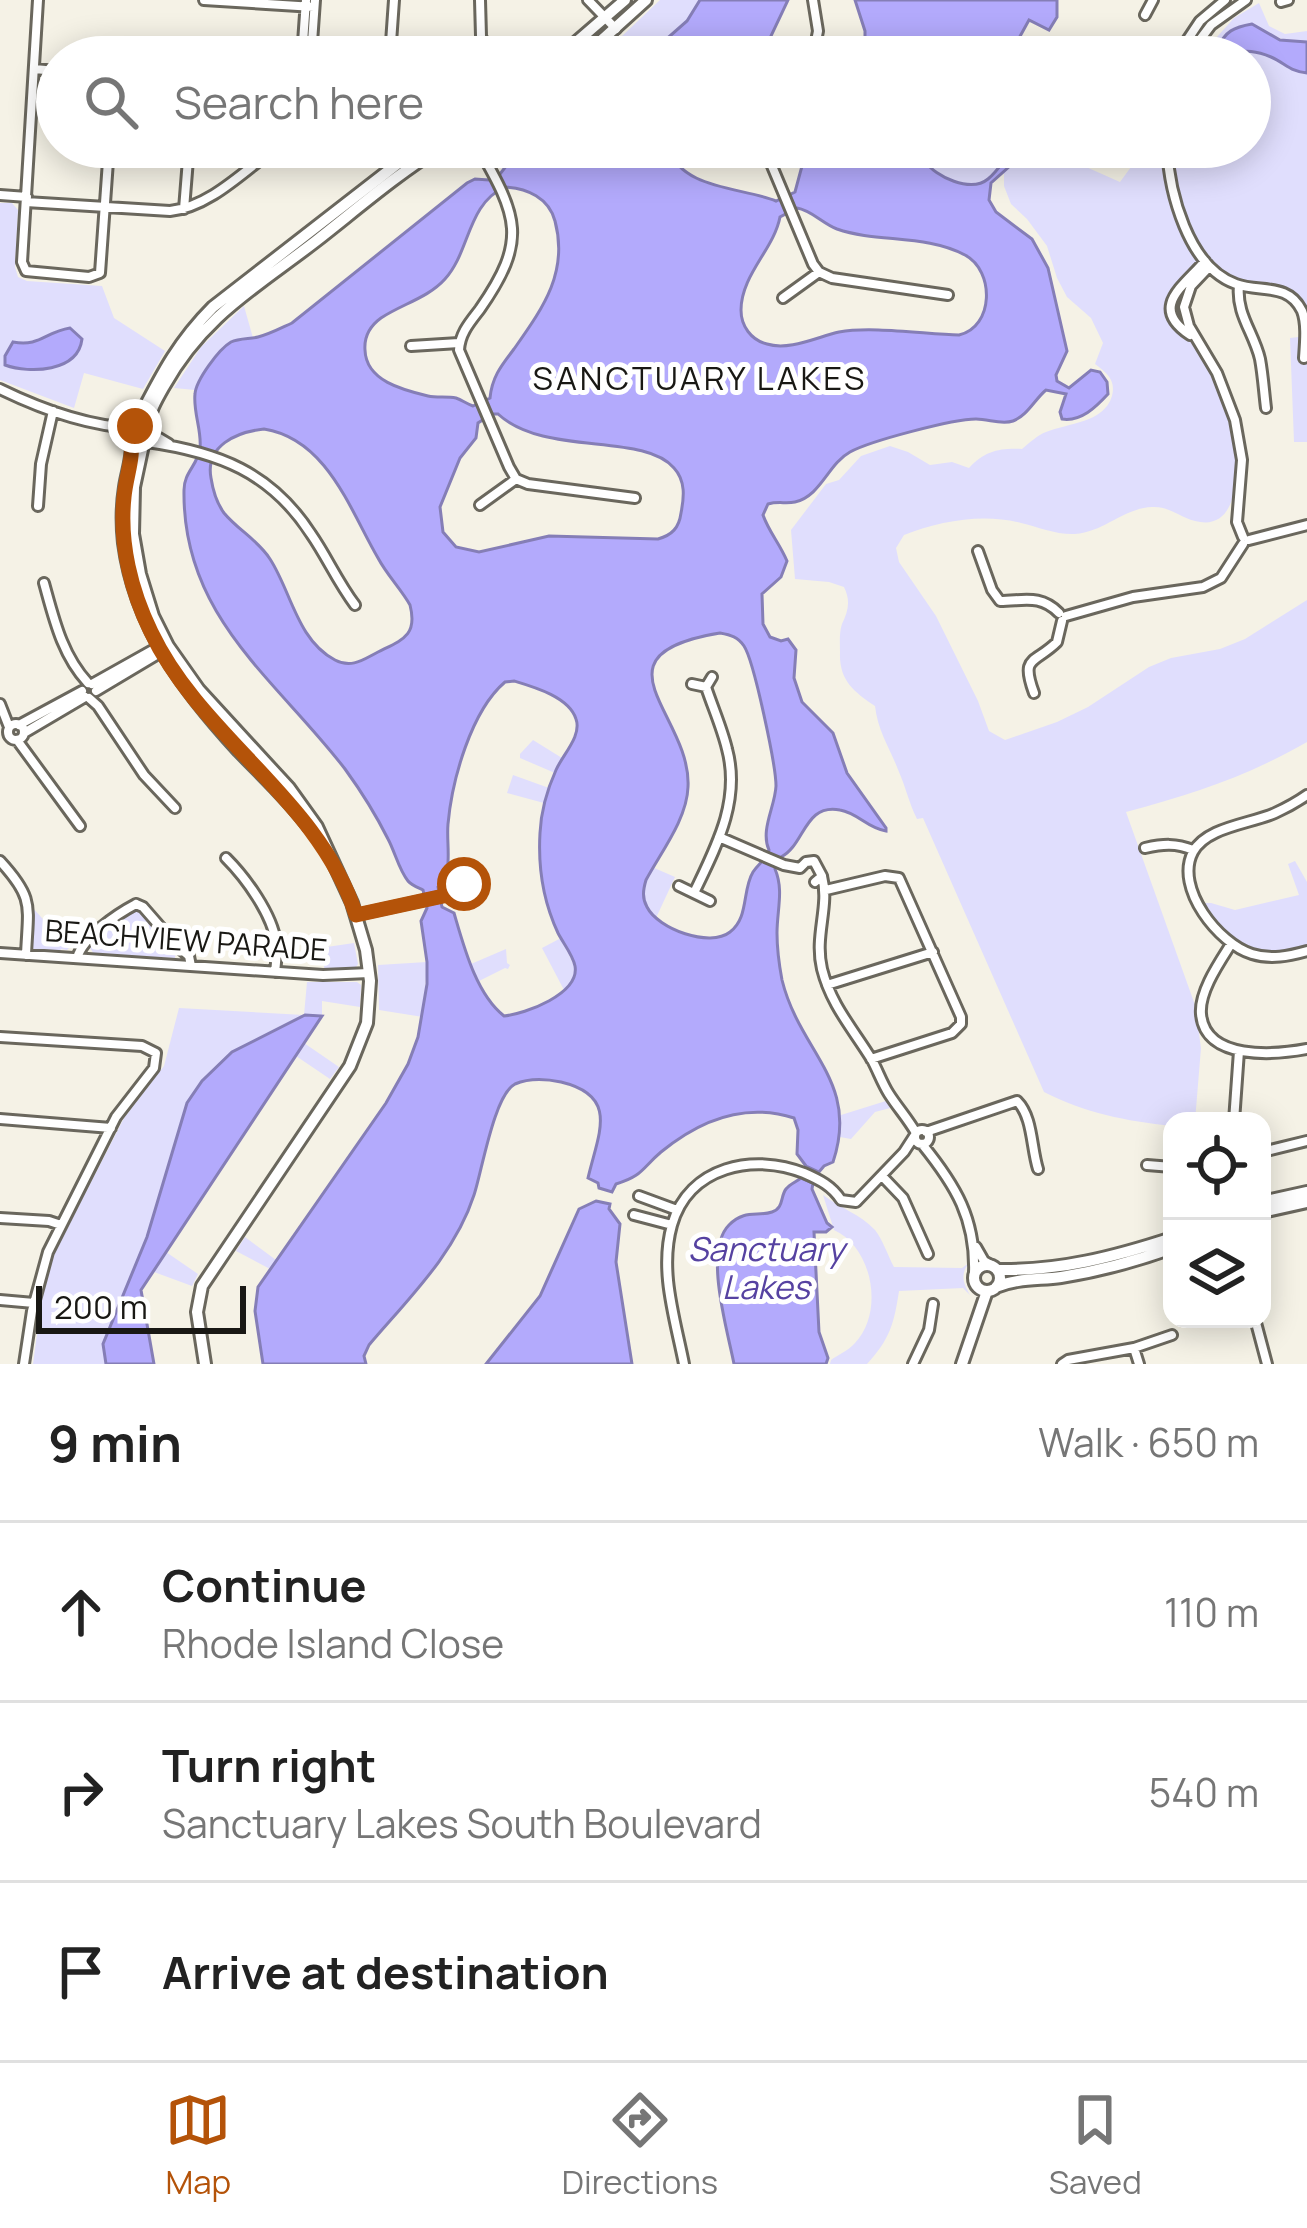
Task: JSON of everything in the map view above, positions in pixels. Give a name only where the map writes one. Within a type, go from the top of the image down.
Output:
[{"type":"street","points":[[38,0],[24,270],[93,277],[100,273],[108,168]]},
{"type":"street","points":[[204,0],[310,3]]},
{"type":"street","points":[[391,36],[394,0]]},
{"type":"street","points":[[480,0],[481,36]]},
{"type":"street","points":[[588,0],[616,29]]},
{"type":"street","points":[[584,36],[625,0]]},
{"type":"street","points":[[608,36],[646,0]]},
{"type":"street","points":[[814,0],[817,36]]},
{"type":"street","points":[[1145,15],[1153,0]]},
{"type":"street","points":[[1190,36],[1225,0]]},
{"type":"street","points":[[1203,36],[1239,2]]},
{"type":"street","points":[[305,36],[310,3]]},
{"type":"street","points":[[310,3],[311,36]]},
{"type":"street","points":[[187,208],[188,168]]},
{"type":"street","points":[[0,195],[105,207],[187,208],[246,168]]},
{"type":"street","points":[[206,1364],[197,1312],[202,1286],[356,1056],[367,1023],[369,973],[356,915],[332,858],[293,806],[211,719],[138,603],[124,541],[123,509],[139,435],[189,347],[295,246],[393,168]]},
{"type":"street","points":[[262,275],[410,168]]},
{"type":"street","points":[[489,168],[511,218],[510,256],[459,343],[461,358],[509,467],[528,484],[635,498]]},
{"type":"street","points":[[773,168],[819,272],[832,278],[948,295]]},
{"type":"street","points":[[1170,168],[1178,208],[1207,264],[1221,278],[1239,286],[1277,289],[1298,304],[1305,320],[1304,358]]},
{"type":"street","points":[[1207,264],[1191,286],[1184,308],[1235,419],[1242,460],[1236,514],[1245,541]]},
{"type":"street","points":[[1194,338],[1175,323],[1171,310],[1175,291],[1207,264]]},
{"type":"street","points":[[784,298],[819,272]]},
{"type":"street","points":[[1239,286],[1238,302],[1260,359],[1266,408]]},
{"type":"street","points":[[1171,310],[1184,308]]},
{"type":"street","points":[[410,347],[459,343]]},
{"type":"street","points":[[0,389],[52,411],[237,466],[262,479],[307,527],[355,605]]},
{"type":"street","points":[[38,508],[52,411]]},
{"type":"street","points":[[480,505],[517,478]]},
{"type":"street","points":[[1062,617],[1133,597],[1203,587],[1221,578],[1245,541],[1307,525]]},
{"type":"street","points":[[978,551],[1000,601],[1037,599],[1049,603],[1062,617]]},
{"type":"street","points":[[44,583],[57,632],[79,674],[144,775],[177,810]]},
{"type":"street","points":[[1034,693],[1028,664],[1057,642],[1062,617]]},
{"type":"street","points":[[13,734],[163,648]]},
{"type":"street","points":[[692,685],[709,682],[730,768],[729,807],[694,892]]},
{"type":"street","points":[[0,704],[13,734],[80,826]]},
{"type":"street","points":[[1307,795],[1273,814],[1211,835],[1193,850],[1188,868],[1204,914],[1231,944],[1255,955],[1283,957],[1307,951]]},
{"type":"street","points":[[719,837],[800,868]]},
{"type":"street","points":[[1145,848],[1167,844],[1193,850]]},
{"type":"street","points":[[226,859],[250,885],[271,926],[277,944],[275,972]]},
{"type":"street","points":[[0,861],[28,898],[26,955]]},
{"type":"street","points":[[800,868],[806,862],[818,863],[818,879],[826,890],[819,944],[827,985],[845,1023],[894,1102],[924,1136],[963,1206],[984,1285],[962,1364]]},
{"type":"street","points":[[800,868],[803,875],[818,879]]},
{"type":"street","points":[[826,890],[885,876],[899,878],[958,1008],[961,1024],[952,1033],[871,1059]]},
{"type":"street","points":[[679,886],[710,901]]},
{"type":"street","points":[[356,915],[443,896]]},
{"type":"street","points":[[81,959],[88,941],[136,900],[189,956],[187,966]]},
{"type":"street","points":[[1231,944],[1203,998],[1201,1012],[1211,1036],[1239,1052],[1307,1049]]},
{"type":"street","points":[[827,985],[933,952]]},
{"type":"street","name":"BEACHVIEW PARADE","points":[[0,953],[275,972],[369,973]]},
{"type":"street","points":[[0,1037],[142,1046],[154,1050],[156,1057],[154,1068],[110,1129],[41,1269],[24,1364]]},
{"type":"street","points":[[1235,1112],[1239,1052]]},
{"type":"street","points":[[684,1364],[667,1279],[668,1244],[677,1210],[704,1182],[735,1166],[764,1162],[799,1171],[848,1196],[864,1194],[924,1136],[1017,1101],[1027,1113],[1039,1168]]},
{"type":"street","points":[[0,1119],[110,1129]]},
{"type":"street","points":[[1271,1150],[1307,1142]]},
{"type":"street","points":[[1147,1165],[1163,1167]]},
{"type":"street","points":[[882,1176],[903,1198],[928,1254]]},
{"type":"street","points":[[1271,1200],[1307,1192]]},
{"type":"street","points":[[672,1225],[639,1216],[643,1197],[677,1210]]},
{"type":"street","points":[[1271,1211],[1307,1202]]},
{"type":"street","points":[[0,1218],[61,1225]]},
{"type":"street","points":[[984,1285],[979,1267],[1034,1270],[1070,1265],[1163,1241]]},
{"type":"street","points":[[975,1246],[1000,1277],[984,1285]]},
{"type":"street","points":[[984,1285],[1060,1277],[1163,1251]]},
{"type":"street","points":[[0,1300],[34,1303]]},
{"type":"street","points":[[913,1364],[929,1330],[934,1304]]},
{"type":"street","points":[[1257,1328],[1267,1364]]},
{"type":"street","points":[[1062,1364],[1172,1335]]},
{"type":"street","points":[[1135,1348],[1138,1364]]},
{"type":"shaded area","points":[[660,0],[700,0],[670,36],[622,36]]},
{"type":"shaded area","points":[[1259,3],[1269,26],[1285,34],[1307,31],[1307,42],[1293,42],[1247,26],[1218,36],[1234,18]]},
{"type":"shaded area","points":[[1271,58],[1307,73],[1307,306],[1280,285],[1244,280],[1208,258],[1172,291],[1178,326],[1211,369],[1230,417],[1236,472],[1227,510],[1209,522],[1164,508],[1142,508],[1075,534],[1007,520],[962,520],[904,535],[896,548],[899,562],[936,616],[989,731],[1005,740],[1088,707],[1149,667],[1245,639],[1307,600],[1307,742],[1219,783],[1126,812],[1195,1005],[1201,1048],[1196,1112],[1163,1112],[1163,1125],[1106,1115],[1044,1092],[923,818],[917,819],[914,813],[875,706],[854,690],[842,671],[840,634],[848,601],[844,587],[795,579],[791,530],[826,484],[839,480],[861,456],[890,446],[930,465],[952,462],[969,468],[987,454],[1022,449],[1043,433],[1093,417],[1108,405],[1112,381],[1095,364],[1103,343],[1091,318],[1067,297],[1047,246],[1011,204],[1004,186],[1007,168],[1088,168],[1120,182],[1130,168],[1271,168]]},
{"type":"shaded area","points":[[932,168],[998,168],[988,179],[972,184]]},
{"type":"shaded area","points":[[0,203],[12,203],[18,210],[18,277],[102,286],[114,318],[165,351],[143,389],[84,373],[74,408],[0,380]]},
{"type":"shaded area","points":[[244,306],[253,338],[232,342],[195,390],[174,388],[201,347]]},
{"type":"shaded area","points":[[1307,336],[1307,442],[1294,442],[1290,338]]},
{"type":"shaded area","points":[[533,740],[562,758],[555,773],[520,758]]},
{"type":"shaded area","points":[[513,775],[549,788],[544,803],[507,793]]},
{"type":"shaded area","points":[[1295,861],[1307,882],[1307,953],[1254,958],[1213,935],[1193,903],[1235,910],[1299,895],[1288,864]]},
{"type":"shaded area","points":[[652,867],[675,877],[656,918],[644,894]]},
{"type":"shaded area","points":[[131,906],[143,907],[176,951],[175,958],[95,956],[89,946]]},
{"type":"shaded area","points":[[32,907],[67,950],[61,949],[60,954],[33,950]]},
{"type":"shaded area","points":[[561,938],[576,970],[564,990],[542,948]]},
{"type":"shaded area","points":[[354,943],[358,964],[354,970],[325,971],[320,948]]},
{"type":"shaded area","points":[[506,949],[508,969],[479,981],[471,964]]},
{"type":"shaded area","points":[[427,962],[423,1017],[379,1010],[378,965]]},
{"type":"shaded area","points":[[307,982],[361,985],[360,1007],[322,1001],[322,1016],[304,1043],[339,1067],[330,1079],[296,1056],[166,1252],[198,1274],[192,1286],[154,1272],[141,1290],[154,1364],[33,1364],[53,1256],[124,1118],[164,1066],[179,1008],[304,1015]]},
{"type":"shaded area","points":[[889,1100],[894,1107],[875,1112],[851,1139],[840,1137],[841,1115]]},
{"type":"shaded area","points":[[823,1195],[875,1230],[894,1267],[962,1268],[969,1263],[964,1279],[970,1295],[963,1288],[899,1291],[890,1330],[867,1364],[830,1364],[864,1330],[872,1298],[858,1250],[834,1230]]},
{"type":"shaded area","points":[[245,1237],[276,1260],[270,1269],[236,1251]]},
{"type":"water","points":[[700,0],[788,0],[771,36],[670,36]]},
{"type":"water","points":[[855,0],[1057,0],[1057,17],[1049,30],[1029,20],[1020,36],[865,36]]},
{"type":"water","points":[[1252,24],[1280,40],[1307,42],[1307,73],[1271,57],[1271,36],[1225,36]]},
{"type":"water","name":"Sanctuary Lakes","points":[[505,168],[682,168],[714,185],[776,201],[795,192],[801,168],[932,168],[954,181],[972,184],[988,179],[998,168],[1008,168],[991,183],[989,200],[996,212],[1032,239],[1048,268],[1067,351],[1057,381],[1069,388],[1091,370],[1100,372],[1108,394],[1076,418],[1062,419],[1066,394],[1046,390],[1013,421],[965,420],[875,442],[842,457],[804,499],[768,504],[763,515],[787,561],[781,577],[762,594],[763,624],[770,637],[788,639],[796,650],[794,678],[802,702],[833,733],[847,773],[886,828],[840,810],[819,813],[775,869],[782,980],[839,1110],[833,1162],[819,1172],[806,1166],[797,1154],[794,1118],[740,1113],[691,1131],[637,1175],[616,1184],[612,1192],[588,1178],[600,1119],[592,1097],[561,1082],[520,1082],[501,1103],[474,1195],[455,1237],[369,1345],[366,1364],[263,1364],[255,1311],[258,1287],[386,1103],[418,1037],[427,984],[421,921],[427,908],[423,890],[405,877],[357,786],[238,643],[199,575],[188,535],[184,490],[200,448],[195,394],[209,365],[231,342],[292,323],[467,183],[500,174]],"holes":[[[513,188],[529,192],[548,206],[555,221],[558,257],[543,305],[498,372],[490,398],[473,406],[456,398],[408,391],[379,377],[367,361],[368,332],[381,318],[445,279],[476,216],[493,195]],[[797,208],[837,229],[934,244],[965,255],[975,263],[986,285],[979,321],[959,335],[866,330],[784,346],[761,342],[745,327],[742,297],[780,217]],[[498,414],[541,436],[659,457],[674,468],[682,484],[679,523],[658,539],[549,536],[479,552],[456,547],[443,532],[440,507],[460,458],[476,438],[478,423]],[[264,429],[304,447],[334,479],[410,605],[412,624],[401,640],[347,664],[322,651],[296,614],[270,559],[224,513],[211,478],[213,457],[233,437]],[[720,633],[742,643],[764,714],[776,786],[767,826],[769,850],[750,879],[740,919],[730,932],[710,938],[673,929],[653,915],[644,900],[646,880],[687,799],[685,761],[655,691],[652,672],[659,656],[680,643]],[[505,682],[550,694],[572,711],[577,725],[547,793],[540,846],[545,896],[574,962],[574,976],[549,1001],[504,1016],[479,983],[454,913],[442,907],[438,887],[448,866],[448,824],[459,767],[482,710]]]},
{"type":"water","points":[[70,328],[82,339],[79,350],[62,364],[39,369],[5,365],[13,342],[30,342]]},
{"type":"water","points":[[305,1015],[322,1016],[141,1290],[154,1364],[106,1364],[103,1344],[147,1237],[187,1103],[232,1052]]},
{"type":"water","name":"Sanctuary Lakes","points":[[801,1178],[813,1183],[832,1227],[814,1232],[819,1332],[826,1364],[734,1364],[718,1272],[722,1237],[740,1217],[776,1210],[786,1189]]},
{"type":"water","name":"Sanctuary Lakes","points":[[596,1201],[610,1204],[620,1224],[616,1262],[632,1364],[486,1364],[540,1296],[579,1209]]},
{"type":"district","name":"SANCTUARY LAKES","points":[[700,378]]},
{"type":"route","points":[[135,426],[130,434],[132,456],[123,509],[125,552],[143,616],[188,692],[302,817],[332,858],[356,915],[448,895],[454,886],[464,884]]}]
